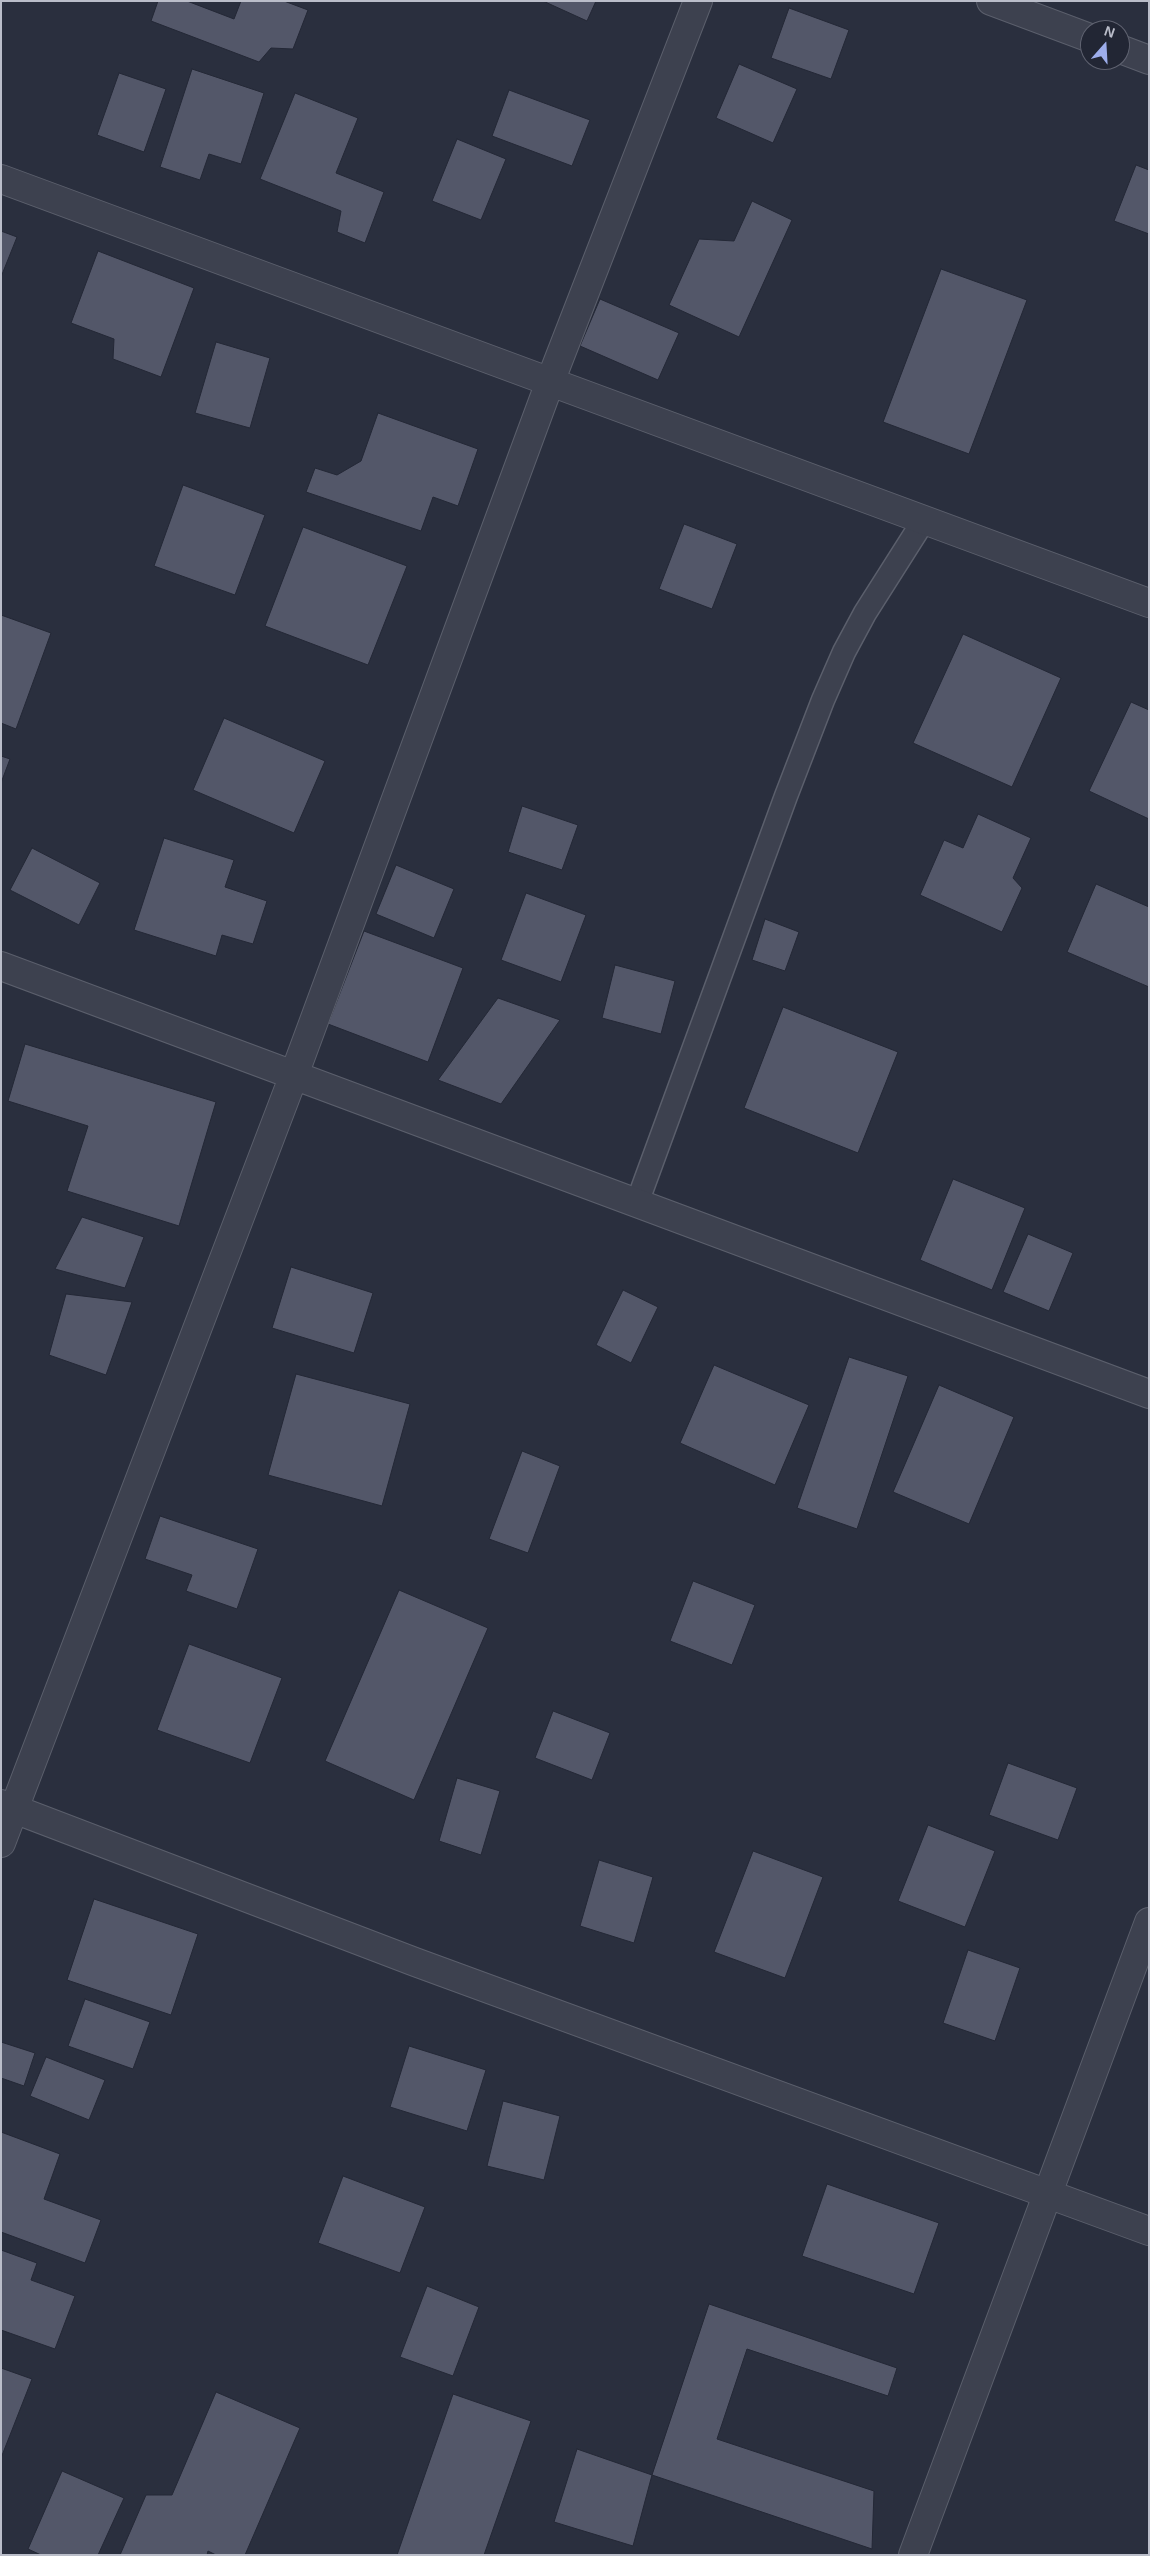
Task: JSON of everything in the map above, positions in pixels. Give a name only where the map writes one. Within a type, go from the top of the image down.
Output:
[{"type":"street","points":[[1,1842],[8,1807],[294,1075],[550,382],[698,1]]},
{"type":"street","points":[[991,1],[1080,34]]},
{"type":"street","points":[[1130,53],[1149,60]]},
{"type":"street","points":[[1,179],[1149,603]]},
{"type":"street","points":[[1,966],[1149,1394]]},
{"type":"street","points":[[8,1807],[424,1965],[1149,2231]]},
{"type":"street","points":[[913,2555],[1046,2193],[1149,1922]]},
{"type":"lane","points":[[637,1203],[823,700],[844,652],[865,613],[924,520]]},
{"type":"building","points":[[158,1],[187,1],[234,19],[241,1],[284,1],[308,10],[293,49],[271,48],[259,62],[151,21]]},
{"type":"building","points":[[543,1],[596,1],[587,21]]},
{"type":"building","points":[[789,8],[849,30],[831,79],[771,58]]},
{"type":"building","points":[[739,64],[797,89],[773,143],[716,118]]},
{"type":"building","points":[[192,69],[264,93],[241,164],[209,154],[200,180],[160,167]]},
{"type":"building","points":[[119,73],[166,89],[144,152],[97,135]]},
{"type":"building","points":[[509,90],[590,120],[572,166],[492,136]]},
{"type":"building","points":[[295,93],[358,118],[336,173],[384,192],[365,243],[337,232],[341,211],[260,179]]},
{"type":"building","points":[[457,139],[506,159],[481,220],[432,201]]},
{"type":"building","points":[[1136,165],[1149,170],[1149,234],[1114,221]]},
{"type":"building","points":[[752,201],[792,220],[739,337],[669,305],[699,239],[734,241]]},
{"type":"building","points":[[1,231],[17,237],[1,277]]},
{"type":"building","points":[[98,251],[194,288],[161,377],[113,359],[114,339],[71,323]]},
{"type":"building","points":[[941,269],[1027,300],[969,454],[883,422]]},
{"type":"building","points":[[600,299],[679,333],[658,380],[580,346]]},
{"type":"building","points":[[216,342],[270,358],[250,428],[195,413]]},
{"type":"building","points":[[378,413],[478,449],[458,506],[433,497],[421,531],[306,492],[315,468],[337,475],[361,461]]},
{"type":"building","points":[[183,485],[265,515],[235,595],[154,566]]},
{"type":"building","points":[[684,524],[737,544],[712,609],[659,589]]},
{"type":"building","points":[[303,527],[407,566],[368,665],[265,626]]},
{"type":"building","points":[[1,615],[51,633],[16,729],[1,723]]},
{"type":"building","points":[[963,634],[1061,678],[1012,787],[913,743]]},
{"type":"building","points":[[1131,702],[1149,710],[1149,819],[1089,791]]},
{"type":"building","points":[[224,718],[325,761],[294,833],[193,790]]},
{"type":"building","points":[[1,756],[10,759],[1,783]]},
{"type":"building","points":[[522,806],[578,825],[562,870],[508,852]]},
{"type":"building","points":[[978,814],[1031,838],[1013,878],[1022,888],[1002,932],[920,895],[944,840],[963,848]]},
{"type":"building","points":[[164,838],[234,860],[225,887],[267,901],[253,944],[222,935],[216,956],[134,930]]},
{"type":"building","points":[[32,848],[100,883],[79,925],[10,890]]},
{"type":"building","points":[[396,865],[454,889],[434,938],[376,914]]},
{"type":"building","points":[[1096,884],[1149,907],[1149,987],[1067,952]]},
{"type":"building","points":[[526,893],[586,915],[561,982],[501,960]]},
{"type":"building","points":[[765,919],[799,932],[785,971],[752,960]]},
{"type":"building","points":[[364,931],[463,968],[428,1062],[328,1024]]},
{"type":"building","points":[[615,965],[675,981],[661,1034],[602,1018]]},
{"type":"building","points":[[498,998],[560,1020],[501,1104],[438,1080]]},
{"type":"building","points":[[783,1007],[898,1052],[858,1153],[744,1108]]},
{"type":"building","points":[[25,1044],[216,1102],[179,1226],[67,1191],[88,1126],[8,1101]]},
{"type":"building","points":[[953,1179],[1025,1208],[992,1290],[920,1260]]},
{"type":"building","points":[[82,1217],[144,1237],[125,1288],[55,1269]]},
{"type":"building","points":[[1028,1234],[1073,1253],[1049,1311],[1003,1292]]},
{"type":"building","points":[[291,1267],[373,1293],[354,1353],[272,1328]]},
{"type":"building","points":[[623,1290],[658,1307],[631,1363],[596,1345]]},
{"type":"building","points":[[66,1294],[132,1302],[106,1375],[49,1355]]},
{"type":"building","points":[[849,1357],[908,1376],[857,1529],[797,1508]]},
{"type":"building","points":[[714,1365],[809,1405],[775,1485],[680,1443]]},
{"type":"building","points":[[296,1374],[410,1404],[382,1506],[268,1475]]},
{"type":"building","points":[[939,1385],[1014,1417],[969,1524],[893,1492]]},
{"type":"building","points":[[522,1451],[560,1466],[528,1553],[489,1539]]},
{"type":"building","points":[[160,1516],[258,1549],[237,1609],[186,1591],[192,1575],[145,1559]]},
{"type":"building","points":[[693,1581],[755,1605],[732,1665],[670,1641]]},
{"type":"building","points":[[399,1590],[488,1628],[414,1800],[325,1761]]},
{"type":"building","points":[[189,1644],[282,1678],[250,1763],[157,1730]]},
{"type":"building","points":[[553,1711],[610,1733],[592,1780],[535,1758]]},
{"type":"building","points":[[1008,1763],[1077,1788],[1058,1840],[989,1815]]},
{"type":"building","points":[[457,1778],[500,1791],[481,1855],[439,1841]]},
{"type":"building","points":[[928,1825],[995,1851],[965,1927],[898,1901]]},
{"type":"building","points":[[753,1851],[823,1877],[785,1978],[714,1952]]},
{"type":"building","points":[[599,1860],[653,1877],[634,1943],[580,1926]]},
{"type":"building","points":[[94,1899],[198,1934],[171,2015],[67,1980]]},
{"type":"building","points":[[968,1950],[1020,1968],[995,2041],[943,2023]]},
{"type":"building","points":[[85,1999],[150,2022],[133,2069],[68,2046]]},
{"type":"building","points":[[1,2042],[35,2053],[24,2086],[1,2078]]},
{"type":"building","points":[[409,2046],[486,2070],[467,2131],[390,2107]]},
{"type":"building","points":[[46,2057],[105,2080],[89,2120],[30,2096]]},
{"type":"building","points":[[503,2101],[560,2116],[544,2180],[487,2166]]},
{"type":"building","points":[[1,2132],[60,2154],[44,2199],[101,2220],[85,2263],[1,2232]]},
{"type":"building","points":[[343,2176],[425,2207],[400,2273],[318,2243]]},
{"type":"building","points":[[827,2184],[939,2223],[914,2294],[802,2256]]},
{"type":"building","points":[[1,2250],[37,2263],[31,2280],[75,2296],[55,2349],[1,2330]]},
{"type":"building","points":[[427,2286],[479,2307],[453,2376],[400,2357]]},
{"type":"building","points":[[709,2304],[897,2368],[888,2396],[747,2349],[717,2439],[874,2491],[872,2549],[652,2475]]},
{"type":"building","points":[[1,2368],[32,2379],[1,2458]]},
{"type":"building","points":[[216,2392],[300,2428],[245,2555],[216,2555],[208,2551],[207,2555],[120,2555],[146,2495],[172,2495]]},
{"type":"building","points":[[453,2394],[531,2421],[484,2555],[397,2555]]},
{"type":"building","points":[[577,2449],[652,2475],[633,2546],[554,2522]]},
{"type":"building","points":[[62,2471],[124,2498],[98,2555],[41,2555],[28,2549]]}]
